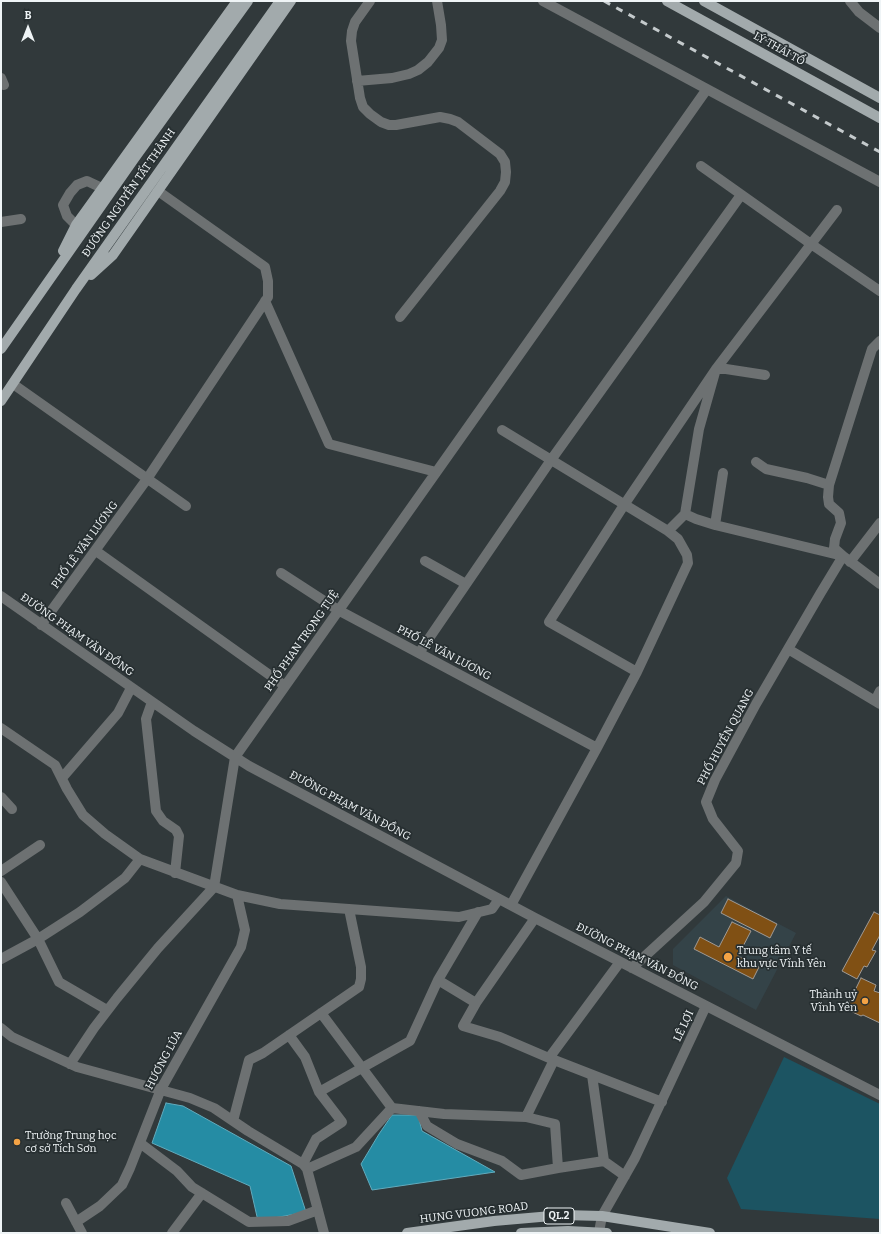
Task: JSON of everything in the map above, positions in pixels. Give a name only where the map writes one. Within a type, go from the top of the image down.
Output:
[{"type":"main road","points":[[53,273],[76,225],[237,1]]},
{"type":"main road","name":"ĐƯỜNG NGUYỄN TẤT THÀNH","points":[[1,349],[53,273],[248,1]]},
{"type":"main road","name":"ĐƯỜNG NGUYỄN TẤT THÀNH","points":[[1,401],[76,289],[280,1]]},
{"type":"main road","points":[[76,289],[113,255],[291,1]]},
{"type":"main road","name":"LÝ THÁI TỔ","points":[[667,1],[880,118]]},
{"type":"main road","name":"LÝ THÁI TỔ","points":[[704,1],[880,98]]},
{"type":"main road","name":"HUNG VUONG ROAD","points":[[407,1233],[563,1215],[602,1216],[710,1233]]},
{"type":"main road","name":"QL.2","points":[[520,1233],[568,1231],[603,1232]]},
{"type":"street","points":[[370,1],[355,22],[351,42],[360,98],[363,107],[381,122],[389,125],[440,117],[458,122],[500,154],[505,162],[506,172],[505,182],[500,191],[400,317]]},
{"type":"street","points":[[357,80],[392,78],[409,74],[418,70],[428,62],[439,48],[442,40],[437,1]]},
{"type":"street","points":[[543,1],[880,182]]},
{"type":"street","points":[[850,1],[859,12],[880,28]]},
{"type":"street","name":"PHỐ PHAN TRỌNG TUỆ","points":[[235,757],[707,89]]},
{"type":"street","points":[[701,166],[880,291]]},
{"type":"street","points":[[76,225],[67,216],[63,205],[70,193],[77,185],[88,181],[102,188]]},
{"type":"street","points":[[158,191],[264,266],[268,281],[268,297],[265,301],[328,444],[436,472]]},
{"type":"street","points":[[419,653],[551,460],[741,195]]},
{"type":"street","points":[[637,672],[550,622],[624,505],[716,369],[837,210]]},
{"type":"street","points":[[1,222],[20,219]]},
{"type":"street","name":"PHỐ LÊ VĂN LƯƠNG","points":[[41,625],[147,479],[265,301]]},
{"type":"street","points":[[880,341],[872,349],[829,485],[828,498],[830,504],[839,512],[841,523],[835,539],[834,548],[846,559],[880,584]]},
{"type":"street","points":[[716,369],[726,369],[765,375]]},
{"type":"street","points":[[668,531],[685,514],[699,429],[716,369]]},
{"type":"street","points":[[13,384],[186,506]]},
{"type":"street","points":[[502,430],[668,531],[678,539],[687,555],[688,563],[637,672],[511,905]]},
{"type":"street","points":[[756,462],[766,469],[807,478],[829,485]]},
{"type":"street","points":[[715,526],[723,473]]},
{"type":"street","points":[[685,514],[715,526],[846,559]]},
{"type":"street","name":"PHỐ HUYỀN QUANG","points":[[632,968],[704,902],[736,863],[738,851],[713,819],[706,802],[715,780],[788,649],[846,559],[880,523]]},
{"type":"street","points":[[96,551],[285,686]]},
{"type":"street","points":[[425,561],[466,584]]},
{"type":"street","name":"PHỐ LÊ VĂN LƯƠNG","points":[[281,573],[338,610],[597,748]]},
{"type":"street","name":"ĐƯỜNG PHẠM VĂN ĐỒNG","points":[[1,596],[131,688],[249,766],[535,918],[706,1006]]},
{"type":"street","points":[[788,649],[877,702],[880,691]]},
{"type":"street","points":[[62,778],[118,712],[131,688]]},
{"type":"street","points":[[152,702],[146,719],[156,811],[163,822],[176,830],[179,836],[175,872]]},
{"type":"street","points":[[3,733],[55,765],[67,789],[83,815],[104,834],[140,859],[237,895],[280,904],[459,917],[492,909],[499,899]]},
{"type":"street","points":[[70,1064],[107,1010],[158,948],[214,887],[235,757]]},
{"type":"street","points":[[1,797],[12,808]]},
{"type":"street","points":[[1,871],[40,845]]},
{"type":"street","points":[[1,959],[38,939],[80,912],[125,878],[140,859]]},
{"type":"street","points":[[1,882],[38,939],[59,982],[107,1010]]},
{"type":"street","name":"HƯƠNG LÚA","points":[[76,1222],[100,1206],[122,1185],[161,1089],[241,947],[245,930],[237,895]]},
{"type":"street","points":[[233,1121],[249,1060],[263,1054],[358,987],[362,979],[361,967],[349,909]]},
{"type":"street","points":[[320,1092],[410,1041],[438,980],[478,912]]},
{"type":"street","points":[[535,918],[476,1004],[463,1026],[500,1037],[662,1102]]},
{"type":"street","points":[[526,1117],[552,1059],[620,962]]},
{"type":"street","points":[[438,980],[476,1004]]},
{"type":"street","name":"LÊ LỢI","points":[[603,1232],[602,1216],[635,1158],[706,1006],[880,1095]]},
{"type":"street","points":[[321,1013],[392,1108],[444,1114],[526,1117],[554,1124],[558,1168]]},
{"type":"street","points":[[1,1028],[12,1037],[77,1067],[161,1089],[190,1098],[214,1108],[305,1166]]},
{"type":"street","points":[[289,1036],[305,1057],[320,1092],[342,1122],[316,1139],[305,1166],[324,1233]]},
{"type":"street","points":[[592,1075],[604,1161]]},
{"type":"street","points":[[305,1166],[356,1147],[392,1108]]},
{"type":"street","points":[[419,1111],[427,1126],[457,1144],[502,1161],[521,1175],[604,1161],[625,1176]]},
{"type":"street","points":[[140,1143],[177,1172],[192,1187],[249,1222],[288,1221],[318,1210]]},
{"type":"street","points":[[172,1233],[202,1193]]},
{"type":"street","points":[[66,1204],[82,1233]]},
{"type":"shaded area","name":"Trung tâm Y tế khu vực Vĩnh Yên","points":[[726,896],[796,933],[756,1010],[673,965],[673,949]]},
{"type":"shaded area","points":[[784,1057],[880,1104],[880,1219],[741,1209],[727,1178]]},
{"type":"shaded area","points":[[166,1103],[183,1106],[291,1166],[306,1212],[258,1221],[250,1186],[152,1143]]},
{"type":"shaded area","points":[[392,1115],[418,1115],[422,1131],[495,1172],[372,1190],[361,1164]]},
{"type":"building","points":[[728,899],[777,924],[770,938],[721,913]]},
{"type":"building","points":[[874,912],[880,915],[880,935],[872,950],[876,951],[867,967],[864,966],[857,979],[842,971]]},
{"type":"building","points":[[732,922],[751,931],[738,956],[759,967],[753,979],[694,949],[700,937],[719,947]]},
{"type":"building","name":"Thành uỷ Vĩnh Yên","points":[[861,978],[876,985],[874,991],[880,993],[880,1023],[846,1009]]},
{"type":"railway","points":[[604,1],[880,152]]},
{"type":"place","name":"Trung tâm Y tế khu vực Vĩnh Yên","points":[[728,957]]},
{"type":"place","name":"Thành uỷ Vĩnh Yên","points":[[865,1001]]},
{"type":"place","name":"Trường Trung học cơ sở Tích Sơn","points":[[17,1142]]}]
